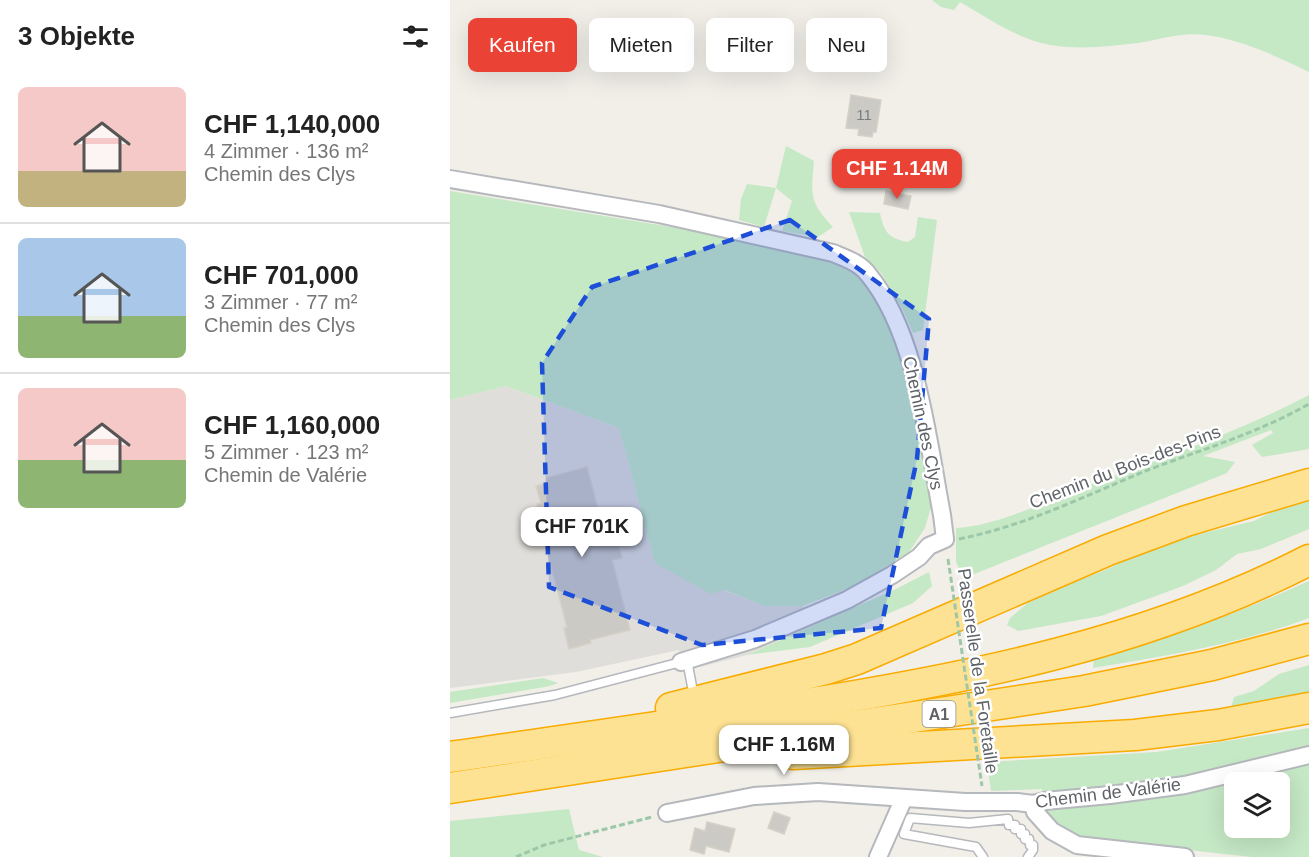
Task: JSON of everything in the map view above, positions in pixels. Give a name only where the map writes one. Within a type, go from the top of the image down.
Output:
[{"type":"highway","points":[[500,750],[826,669],[856,659],[1108,550],[1186,521],[1309,484]]},
{"type":"highway","name":"A1","points":[[450,757],[846,698],[1024,664],[1107,642],[1189,614],[1270,580],[1309,560]]},
{"type":"highway","name":"A1","points":[[450,788],[1084,691],[1212,665],[1309,639]]},
{"type":"highway","points":[[566,771],[906,746],[1135,735],[1218,724],[1309,708]]},
{"type":"street","name":"Chemin des Clys","points":[[450,179],[659,214],[833,253],[861,267],[868,273],[893,315],[914,371],[945,539]]},
{"type":"street","points":[[684,661],[755,639],[847,600],[892,575],[918,557],[929,546],[945,539]]},
{"type":"street","name":"Chemin de Valérie","points":[[666,813],[754,796],[795,792],[1033,804],[1185,784],[1309,754]]},
{"type":"street","points":[[878,857],[904,798]]},
{"type":"street","points":[[1033,804],[1035,812],[1052,831],[1077,845],[1185,857]]},
{"type":"lane","points":[[450,713],[555,695],[684,661],[695,701]]},
{"type":"lane","points":[[983,857],[976,847],[904,834],[910,818],[969,823],[1008,819],[1009,825],[1015,825],[1016,829],[1021,829],[1022,834],[1025,834],[1025,839],[1029,839],[1030,844],[1033,844],[1033,850],[1028,857]]},
{"type":"path","name":"Chemin du Bois-des-Pins","points":[[945,539],[954,540],[982,534],[1017,523],[1157,467],[1244,436],[1309,404]]},
{"type":"path","name":"Passerelle de la Foretaille","points":[[948,559],[982,786]]},
{"type":"path","points":[[519,856],[544,845],[666,813]]},
{"type":"highlighted area","points":[[790,220],[929,319],[917,459],[881,628],[702,645],[549,587],[542,363],[592,287]]},
{"type":"shaded area","points":[[506,386],[619,428],[655,563],[764,606],[803,606],[810,626],[747,655],[684,671],[679,650],[576,672],[450,688],[450,400]]},
{"type":"green space","points":[[932,0],[1309,0],[1309,72],[1245,45],[1219,37],[1197,34],[1097,47],[1055,46],[1002,27],[960,2],[954,10],[941,7]]},
{"type":"green space","points":[[786,146],[814,161],[813,197],[819,211],[833,227],[818,237],[782,231],[792,201],[776,188]]},
{"type":"green space","points":[[747,184],[776,188],[764,227],[739,220],[741,199]]},
{"type":"green space","points":[[450,191],[715,234],[842,265],[859,276],[881,308],[900,352],[916,420],[931,507],[925,528],[909,552],[857,585],[803,606],[764,606],[725,590],[711,594],[655,563],[619,428],[506,386],[450,400]]},
{"type":"green space","points":[[849,212],[880,213],[888,233],[908,242],[915,237],[918,217],[937,220],[923,330],[913,333],[904,312],[882,274],[865,257]]},
{"type":"green space","points":[[1309,395],[1309,449],[1262,457],[1252,445],[1273,433],[1271,430],[1203,456],[1235,462],[1227,473],[964,578],[956,562],[956,528],[986,523],[1017,514],[1224,435]]},
{"type":"green space","points":[[1309,498],[1309,529],[1261,549],[1237,554],[1216,570],[1183,586],[1101,616],[1018,631],[1007,625],[1010,618],[1028,603],[1108,569],[1139,553],[1191,536],[1254,521],[1293,501]]},
{"type":"green space","points":[[929,572],[932,586],[913,603],[810,647],[747,655],[896,589]]},
{"type":"green space","points":[[1309,581],[1309,618],[1229,642],[1093,668],[1094,660],[1203,625]]},
{"type":"green space","points":[[1309,665],[1309,693],[1230,711],[1234,697],[1254,691],[1279,674]]},
{"type":"green space","points":[[543,678],[558,683],[450,703],[450,692]]},
{"type":"green space","points":[[1309,728],[1309,857],[1252,857],[1096,840],[1076,835],[1046,814],[1042,789],[991,791],[987,762],[1157,752]]},
{"type":"green space","points":[[569,809],[579,850],[603,857],[450,857],[450,821]]},
{"type":"building","points":[[851,95],[881,100],[876,132],[873,132],[872,137],[858,135],[859,129],[846,128]]},
{"type":"building","points":[[886,191],[911,196],[908,209],[884,204]]},
{"type":"building","points":[[587,467],[600,517],[610,514],[622,558],[612,560],[630,630],[590,640],[591,643],[569,649],[564,628],[567,627],[536,509],[538,509],[537,504],[541,503],[536,486],[547,483],[546,478]]},
{"type":"building","points":[[774,812],[790,818],[784,834],[768,828]]},
{"type":"building","points":[[707,822],[735,829],[729,852],[706,846],[704,854],[690,850],[695,828],[705,831]]}]
